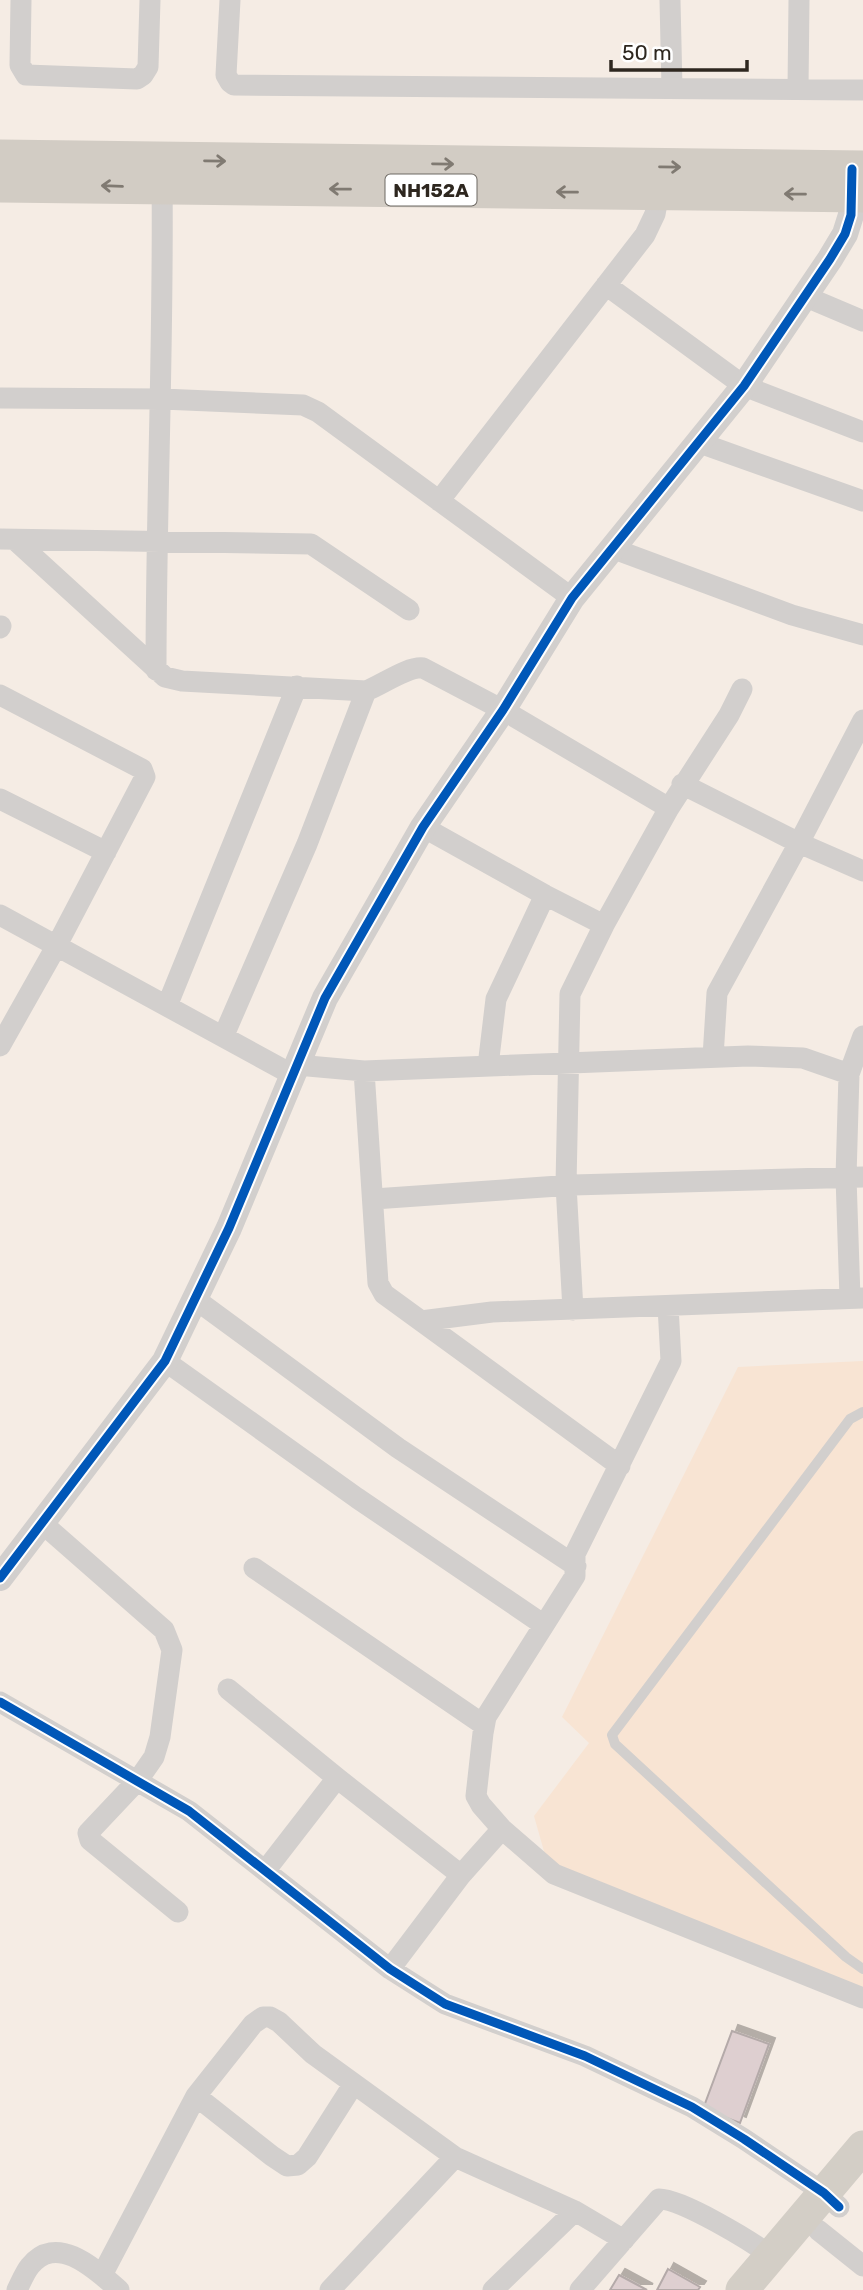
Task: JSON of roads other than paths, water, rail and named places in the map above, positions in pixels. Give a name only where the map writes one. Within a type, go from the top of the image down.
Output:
[{"type":"highway","name":"NH152A","points":[[0,158],[162,174],[659,192],[858,182]]},
{"type":"highway","name":"NH152A","points":[[0,184],[162,174],[858,182]]},
{"type":"main road","points":[[767,2290],[827,2210],[863,2147]]},
{"type":"main road","points":[[742,2290],[771,2256],[863,2178]]},
{"type":"street","points":[[21,0],[20,65],[26,75],[137,79],[144,75],[148,67],[150,0]]},
{"type":"street","points":[[230,0],[226,75],[234,85],[863,90]]},
{"type":"street","points":[[670,0],[672,88]]},
{"type":"street","points":[[798,89],[799,0]]},
{"type":"street","points":[[156,670],[156,541],[162,399],[162,174]]},
{"type":"street","points":[[0,1578],[165,1362],[229,1228],[325,998],[424,827],[503,709],[572,598],[744,386],[830,259],[845,234],[858,182]]},
{"type":"street","points":[[439,500],[645,235],[655,214],[659,192]]},
{"type":"street","points":[[606,285],[744,386],[863,432]]},
{"type":"street","points":[[804,296],[863,321]]},
{"type":"street","points":[[0,398],[162,399],[303,405],[318,412],[572,598]]},
{"type":"street","points":[[700,443],[863,500]]},
{"type":"street","points":[[8,539],[311,544],[409,610]]},
{"type":"street","points":[[8,539],[165,677],[183,681],[366,691],[418,667],[429,670],[503,709],[669,808]]},
{"type":"street","points":[[614,549],[792,615],[863,635]]},
{"type":"street","points":[[167,1006],[297,686]]},
{"type":"street","points":[[573,1310],[566,1185],[570,994],[604,925],[669,808],[729,715],[742,689]]},
{"type":"street","points":[[224,1035],[307,844],[366,691]]},
{"type":"street","points":[[0,695],[142,769],[145,773],[145,781],[0,1045]]},
{"type":"street","points":[[713,1057],[717,993],[861,731]]},
{"type":"street","points":[[682,785],[799,844],[863,871]]},
{"type":"street","points":[[0,799],[106,852]]},
{"type":"street","points":[[424,827],[604,925]]},
{"type":"street","points":[[488,1066],[496,999],[545,895]]},
{"type":"street","points":[[0,915],[167,1006],[295,1070],[364,1071],[713,1057],[803,1058],[849,1074]]},
{"type":"street","points":[[421,1321],[492,1312],[856,1298],[855,1177],[849,1074],[863,1036]]},
{"type":"street","points":[[364,1071],[378,1283],[384,1294],[620,1466]]},
{"type":"street","points":[[374,1199],[566,1185],[855,1177]]},
{"type":"street","points":[[195,1299],[398,1448],[576,1566]]},
{"type":"street","points":[[668,1306],[671,1360],[575,1554],[575,1576],[486,1717],[476,1796],[502,1829],[554,1874],[863,1998]]},
{"type":"street","points":[[165,1362],[357,1498],[544,1625]]},
{"type":"street","points":[[42,1523],[164,1630],[171,1641],[158,1749],[138,1780],[89,1830],[88,1837],[178,1912]]},
{"type":"street","points":[[254,1568],[484,1725]]},
{"type":"street","points":[[228,1689],[461,1875]]},
{"type":"street","points":[[0,1702],[188,1811],[390,1969],[445,2004],[585,2056],[692,2107],[744,2139],[827,2210],[863,2266]]},
{"type":"street","points":[[265,1871],[337,1778]]},
{"type":"street","points":[[390,1969],[461,1875],[502,1829]]},
{"type":"street","points":[[102,2276],[196,2096],[253,2024],[263,2017],[279,2022],[313,2054],[353,2085],[455,2157],[575,2211],[624,2240]]},
{"type":"street","points":[[196,2096],[287,2166],[298,2165],[307,2157],[353,2085]]},
{"type":"street","points":[[330,2290],[455,2157]]},
{"type":"street","points":[[580,2290],[659,2199],[749,2239],[771,2256]]},
{"type":"street","points":[[493,2290],[575,2211]]},
{"type":"street","points":[[17,2290],[31,2265],[45,2253],[59,2251],[75,2257],[119,2290]]},
{"type":"lane","points":[[863,1412],[850,1419],[614,1731],[612,1738],[615,1744],[846,1957],[863,1969]]}]
